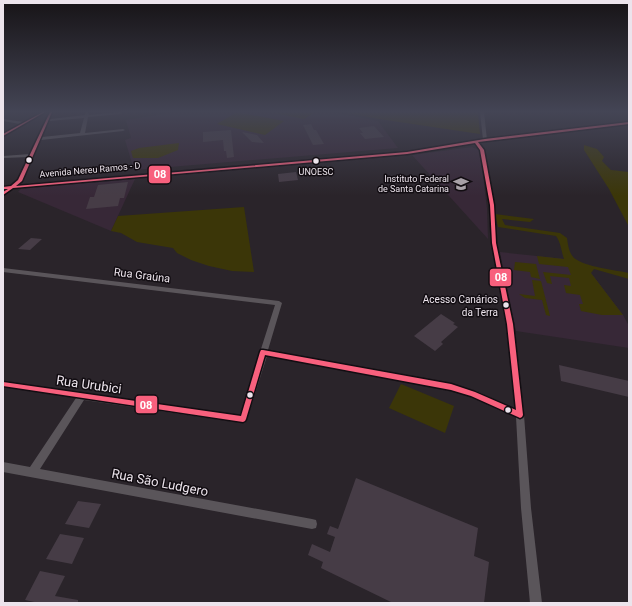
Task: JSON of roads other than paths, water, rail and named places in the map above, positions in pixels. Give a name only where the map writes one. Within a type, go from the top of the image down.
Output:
[{"type":"street","points":[[3,194],[15,185],[39,140]]},
{"type":"street","name":"Avenida Nereu Ramos - D","points":[[3,188],[15,185],[407,153],[484,140]]},
{"type":"street","points":[[476,142],[483,153],[492,205],[494,243],[509,320],[520,416],[526,508],[536,603]]},
{"type":"street","points":[[3,157],[32,155]]},
{"type":"street","name":"Avenida Nereu Ramos - D","points":[[3,184],[15,185]]},
{"type":"street","name":"Rua Graúna","points":[[3,270],[279,303],[263,352]]},
{"type":"street","points":[[263,352],[451,387],[473,394],[520,416]]},
{"type":"street","name":"Rua Urubici","points":[[3,384],[243,419],[263,352]]},
{"type":"street","points":[[33,472],[82,396]]},
{"type":"street","name":"Rua São Ludgero","points":[[3,467],[312,524]]},
{"type":"place","name":"UNOESC","points":[[316,161]]},
{"type":"place","name":"Instituto Federal de Santa Catarina","points":[[461,184]]},
{"type":"place","name":"Acesso Canários da Terra","points":[[506,305]]}]
